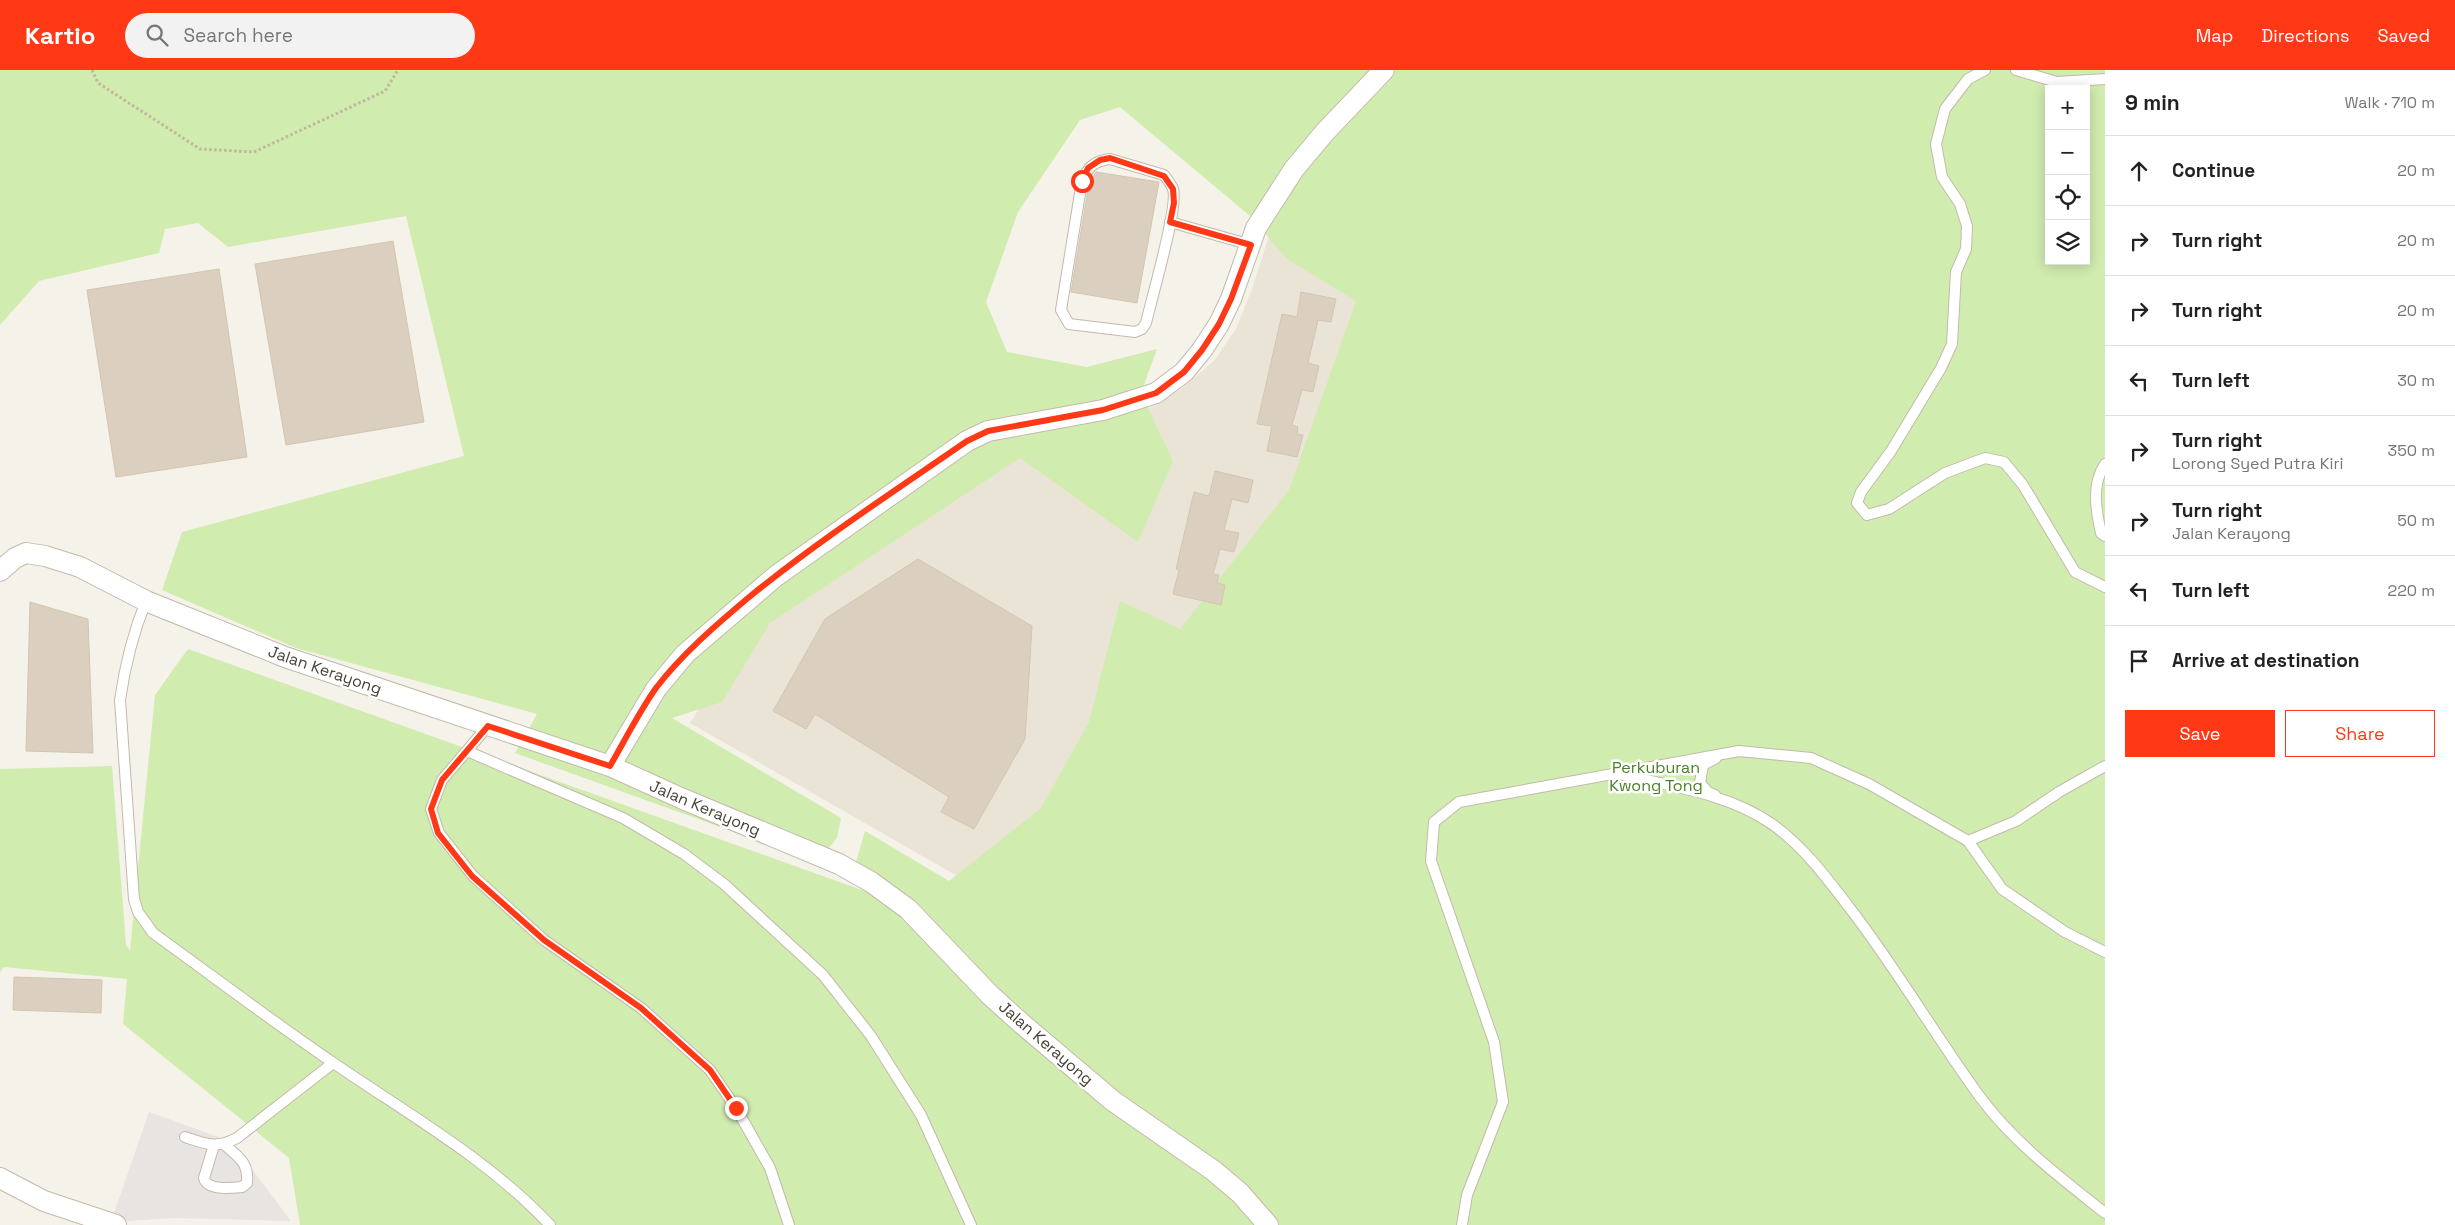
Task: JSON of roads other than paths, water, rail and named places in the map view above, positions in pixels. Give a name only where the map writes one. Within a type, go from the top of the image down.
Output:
[{"type":"street","points":[[610,766],[656,689],[685,654],[728,615],[776,576],[967,441],[988,431],[1103,410],[1156,393],[1184,372],[1202,350],[1219,324],[1231,299],[1256,228],[1294,169],[1325,132],[1384,70]]},
{"type":"street","name":"Jalan Kerayong","points":[[0,572],[16,558],[26,553],[45,556],[80,567],[146,600],[284,657],[610,766],[682,799],[839,864],[871,882],[908,909],[990,995],[1020,1022],[1114,1101],[1214,1171],[1240,1193],[1268,1225]]},
{"type":"street","points":[[0,1178],[44,1201],[91,1222],[116,1225]]},
{"type":"lane","points":[[1985,70],[1968,79],[1945,109],[1936,144],[1942,177],[1960,204],[1967,226],[1966,249],[1956,272],[1952,344],[1936,377],[1891,451],[1862,492],[1857,503],[1866,515],[1889,509],[1945,473],[1985,458],[2004,462],[2023,484],[2075,572],[2105,587]]},
{"type":"lane","points":[[2016,70],[2057,82],[2105,79]]},
{"type":"lane","points":[[1110,158],[1164,176],[1173,189],[1174,203],[1170,222],[1146,323],[1142,329],[1135,332],[1069,324],[1061,310],[1082,181],[1088,168],[1100,160],[1110,158]]},
{"type":"lane","points":[[1170,222],[1251,245]]},
{"type":"lane","points":[[2105,464],[2096,486],[2096,508],[2101,533],[2105,536]]},
{"type":"lane","points":[[146,600],[134,629],[120,700],[134,899],[138,912],[153,933],[333,1063],[433,1130],[507,1184],[550,1225]]},
{"type":"lane","points":[[488,726],[442,780],[431,809],[438,833],[472,876],[544,940],[641,1008],[710,1070],[736,1108],[770,1168],[789,1225]]},
{"type":"lane","points":[[467,751],[623,818],[684,854],[724,884],[823,975],[871,1036],[921,1115],[971,1225]]},
{"type":"lane","points":[[1739,752],[1713,759],[1704,765],[1700,783],[1708,792],[1771,824],[1806,853],[1884,953],[1981,1098],[2016,1138],[2105,1213]]},
{"type":"lane","points":[[1462,1225],[1467,1195],[1503,1102],[1494,1042],[1431,861],[1434,822],[1459,802],[1612,773],[1739,752],[1811,758],[1869,784],[1968,841],[2002,889],[2065,932],[2105,952]]},
{"type":"lane","points":[[1968,841],[2016,821],[2059,792],[2105,766]]},
{"type":"lane","points":[[1612,773],[1725,800]]},
{"type":"lane","points":[[185,1137],[219,1145],[244,1163],[248,1169],[247,1183],[242,1187],[222,1188],[208,1186],[205,1182],[204,1178],[219,1145],[237,1138],[333,1063]]},
{"type":"park label","name":"Perkuburan Kwong Tong","points":[[1656,776]]}]
